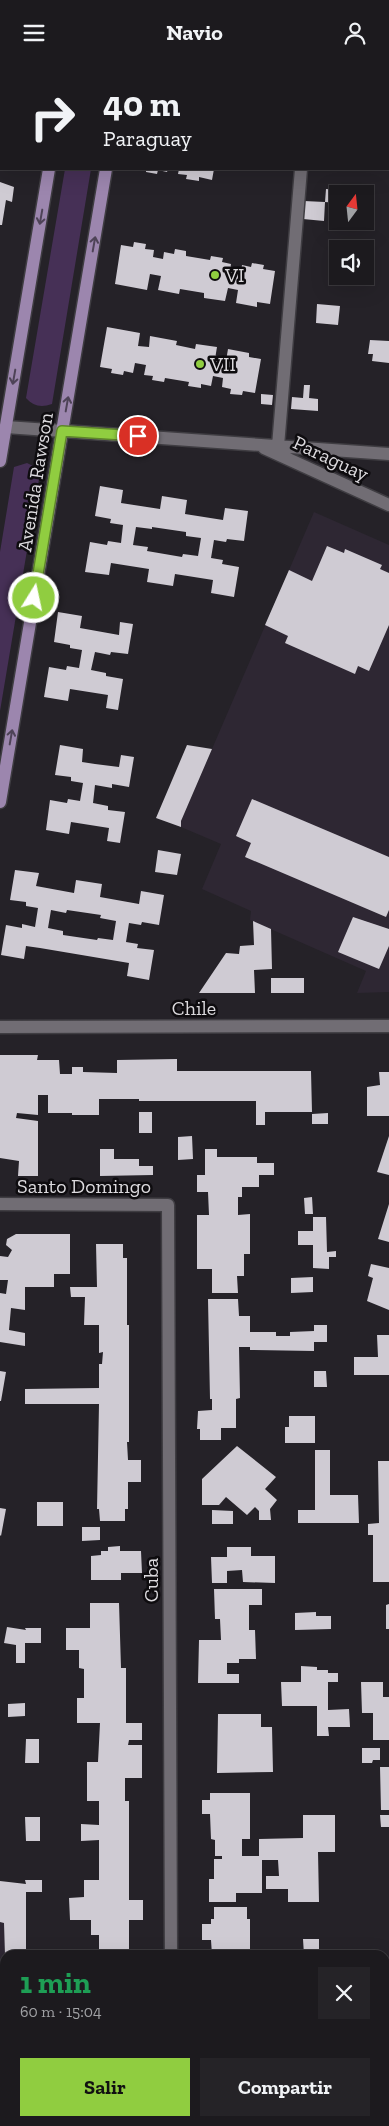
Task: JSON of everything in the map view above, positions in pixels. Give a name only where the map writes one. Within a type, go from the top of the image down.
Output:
[{"type":"main road","name":"Avenida Rawson","points":[[0,461],[49,170]]},
{"type":"main road","name":"Avenida Rawson","points":[[0,802],[106,170]]},
{"type":"street","points":[[278,446],[301,170]]},
{"type":"street","name":"Paraguay","points":[[6,427],[389,454]]},
{"type":"street","name":"Paraguay","points":[[258,445],[389,505]]},
{"type":"street","name":"Chile","points":[[0,1027],[389,1026]]},
{"type":"street","name":"Santo Domingo","points":[[0,1204],[168,1205]]},
{"type":"street","name":"Cuba","points":[[168,1205],[171,1950]]},
{"type":"shaded area","points":[[65,170],[91,170],[52,404],[41,406],[31,403],[26,398]]},
{"type":"shaded area","points":[[27,463],[37,468],[40,473],[0,711],[0,552],[14,467]]},
{"type":"shaded area","points":[[314,512],[389,545],[389,992],[357,993],[366,971],[250,920],[251,911],[202,889],[221,844],[181,827],[181,821]]},
{"type":"shaded area","points":[[0,1900],[26,1904],[7,1950],[0,1950]]},
{"type":"building","points":[[146,170],[158,170],[157,174],[146,172]]},
{"type":"building","points":[[179,170],[214,170],[212,180],[199,177],[199,181],[186,179],[187,175],[178,174]]},
{"type":"building","points":[[0,182],[14,187],[12,202],[6,200],[2,225],[0,225]]},
{"type":"building","points":[[326,189],[329,189],[329,202],[325,202]]},
{"type":"building","points":[[304,201],[325,202],[324,221],[303,219]]},
{"type":"building","name":"VI","points":[[134,242],[146,244],[145,249],[154,250],[153,257],[163,259],[164,252],[174,254],[175,249],[186,251],[186,256],[210,260],[211,256],[223,258],[222,262],[231,264],[230,270],[241,272],[242,265],[251,267],[252,263],[264,265],[263,269],[275,271],[270,304],[257,302],[257,307],[236,303],[238,290],[228,288],[225,301],[204,298],[204,293],[180,289],[179,294],[158,290],[161,276],[150,274],[147,290],[115,284],[121,245],[133,247]]},
{"type":"building","points":[[317,304],[340,306],[338,325],[316,323]]},
{"type":"building","name":"VII","points":[[107,327],[140,333],[138,346],[149,347],[150,336],[177,341],[176,345],[195,349],[196,344],[217,347],[215,359],[226,361],[228,349],[249,353],[249,357],[261,359],[255,393],[243,391],[242,395],[230,394],[231,389],[222,387],[223,378],[213,376],[211,386],[201,384],[201,388],[188,386],[189,382],[165,378],[164,382],[152,380],[153,376],[144,375],[146,365],[135,363],[133,373],[124,371],[123,375],[111,373],[112,369],[100,367]]},
{"type":"building","points":[[370,340],[389,341],[389,363],[372,361],[373,354],[368,354]]},
{"type":"building","points":[[304,385],[310,385],[309,398],[318,399],[318,411],[291,409],[292,397],[303,398]]},
{"type":"building","points":[[261,394],[273,395],[272,405],[261,404]]},
{"type":"building","points":[[100,486],[123,490],[121,503],[160,509],[162,496],[187,500],[185,514],[223,520],[225,508],[248,511],[244,541],[227,539],[226,542],[214,540],[211,558],[223,560],[222,564],[239,567],[234,597],[211,593],[213,580],[175,574],[173,586],[147,582],[149,569],[111,563],[109,575],[85,572],[90,542],[107,545],[108,541],[121,543],[123,525],[110,523],[111,519],[95,516]],"holes":[[[136,527],[152,529],[152,527],[186,532],[186,536],[201,538],[198,556],[183,554],[182,557],[147,551],[148,547],[133,545]]]},
{"type":"building","points":[[327,546],[344,553],[345,549],[382,565],[380,569],[389,573],[389,625],[369,671],[358,666],[355,674],[285,643],[288,636],[265,625],[289,570],[312,581]]},
{"type":"building","points":[[58,612],[82,616],[80,628],[119,635],[120,622],[133,624],[128,654],[111,652],[110,655],[95,652],[91,670],[106,673],[106,676],[123,679],[118,710],[106,708],[108,695],[70,689],[68,701],[44,697],[49,667],[66,670],[67,666],[79,668],[82,650],[70,648],[70,645],[54,642]]},
{"type":"building","points":[[60,745],[83,749],[82,762],[119,767],[121,755],[134,757],[129,787],[112,784],[112,788],[95,785],[93,803],[108,806],[108,810],[125,812],[120,843],[107,841],[109,828],[71,822],[69,834],[46,830],[50,800],[67,803],[68,799],[80,801],[83,783],[71,781],[71,777],[55,775]]},
{"type":"building","points":[[187,745],[212,749],[181,821],[181,827],[156,818]]},
{"type":"building","points":[[252,799],[389,857],[389,910],[386,917],[245,857],[251,843],[236,836]]},
{"type":"building","points":[[158,850],[181,854],[177,875],[155,872]]},
{"type":"building","points":[[15,870],[39,873],[36,886],[74,893],[76,880],[102,884],[100,897],[139,904],[141,891],[164,895],[159,925],[142,922],[141,925],[129,923],[126,942],[138,944],[137,948],[154,950],[149,980],[127,976],[129,963],[26,946],[24,959],[1,955],[6,925],[22,928],[22,924],[35,927],[38,908],[26,906],[26,902],[10,900]],"holes":[[[51,910],[66,913],[67,910],[101,915],[100,918],[116,921],[113,940],[98,938],[97,940],[63,935],[63,931],[48,928]]]},
{"type":"building","points":[[353,917],[389,929],[389,946],[379,969],[338,952]]},
{"type":"building","points":[[253,921],[271,929],[272,969],[254,970],[255,993],[199,993],[226,953],[239,954],[240,946],[254,945]]},
{"type":"building","points":[[271,978],[304,978],[304,993],[271,993]]},
{"type":"building","points":[[0,1055],[38,1055],[37,1060],[59,1060],[60,1074],[72,1074],[72,1067],[83,1067],[83,1072],[117,1073],[117,1060],[177,1059],[177,1071],[311,1071],[312,1112],[265,1112],[265,1125],[256,1125],[256,1101],[99,1099],[99,1115],[72,1115],[72,1113],[48,1113],[48,1095],[38,1095],[38,1115],[17,1113],[16,1118],[38,1121],[38,1176],[18,1176],[19,1161],[0,1158]]},
{"type":"building","points":[[379,1072],[389,1072],[389,1116],[367,1116],[367,1087],[380,1085]]},
{"type":"building","points":[[139,1112],[152,1112],[152,1133],[139,1133]]},
{"type":"building","points":[[328,1113],[328,1124],[312,1124],[312,1114]]},
{"type":"building","points":[[192,1136],[193,1159],[178,1160],[178,1137]]},
{"type":"building","points":[[389,1136],[389,1175],[377,1172]]},
{"type":"building","points":[[100,1149],[114,1149],[114,1159],[139,1159],[139,1166],[153,1166],[153,1175],[100,1176]]},
{"type":"building","points":[[205,1149],[217,1149],[217,1157],[257,1157],[257,1163],[274,1163],[274,1175],[259,1175],[259,1187],[242,1187],[242,1197],[238,1197],[238,1215],[250,1214],[250,1254],[244,1254],[244,1276],[237,1276],[238,1293],[212,1293],[212,1269],[197,1269],[197,1215],[209,1215],[208,1192],[197,1192],[197,1175],[205,1175]]},
{"type":"building","points":[[312,1197],[313,1214],[305,1214],[304,1198]]},
{"type":"building","points":[[389,1204],[389,1242],[378,1239]]},
{"type":"building","points":[[313,1217],[326,1217],[327,1252],[336,1251],[336,1257],[329,1257],[329,1269],[313,1268],[313,1245],[298,1245],[298,1231],[313,1231]]},
{"type":"building","points":[[16,1234],[70,1234],[70,1274],[54,1274],[54,1287],[25,1287],[25,1310],[11,1308],[9,1330],[25,1333],[25,1346],[0,1342],[0,1293],[6,1294],[8,1280],[0,1280],[0,1256],[8,1257],[12,1250],[6,1245],[7,1239]]},
{"type":"building","points":[[96,1244],[123,1244],[123,1258],[127,1258],[127,1325],[129,1325],[128,1460],[141,1460],[141,1482],[128,1482],[128,1509],[125,1509],[125,1521],[100,1521],[99,1509],[97,1509],[99,1404],[25,1404],[25,1389],[99,1388],[99,1364],[102,1364],[103,1352],[99,1353],[99,1325],[84,1325],[85,1297],[71,1297],[70,1287],[97,1287]]},
{"type":"building","points":[[371,1264],[389,1268],[389,1310],[367,1301],[373,1278],[368,1276]]},
{"type":"building","points":[[313,1277],[313,1292],[291,1293],[291,1278]]},
{"type":"building","points":[[208,1299],[238,1299],[239,1316],[250,1316],[250,1332],[276,1332],[276,1336],[290,1336],[290,1332],[314,1331],[314,1325],[327,1325],[327,1342],[314,1342],[314,1351],[250,1350],[250,1347],[239,1347],[240,1398],[236,1399],[236,1428],[221,1428],[221,1440],[200,1440],[200,1429],[197,1429],[198,1411],[212,1410],[212,1399],[210,1399]]},
{"type":"building","points":[[377,1335],[389,1335],[389,1375],[354,1375],[354,1357],[378,1357]]},
{"type":"building","points":[[0,1371],[6,1372],[1,1401],[0,1401]]},
{"type":"building","points":[[314,1371],[326,1371],[327,1387],[314,1387]]},
{"type":"building","points":[[289,1416],[315,1416],[315,1443],[285,1443],[285,1427],[289,1427]]},
{"type":"building","points":[[237,1446],[276,1477],[265,1489],[277,1500],[270,1509],[271,1520],[259,1520],[259,1511],[255,1507],[247,1515],[226,1497],[219,1505],[202,1505],[202,1479]]},
{"type":"building","points":[[315,1450],[330,1450],[330,1495],[358,1495],[359,1523],[298,1523],[298,1510],[315,1510]]},
{"type":"building","points":[[378,1461],[389,1461],[389,1582],[373,1582],[373,1535],[368,1535],[368,1524],[379,1523]]},
{"type":"building","points":[[37,1502],[63,1502],[63,1526],[37,1526]]},
{"type":"building","points":[[0,1508],[6,1509],[1,1536],[0,1535]]},
{"type":"building","points":[[212,1510],[233,1511],[233,1524],[212,1524]]},
{"type":"building","points":[[82,1527],[100,1527],[100,1540],[82,1541]]},
{"type":"building","points":[[120,1546],[120,1551],[141,1551],[142,1573],[121,1573],[121,1580],[91,1580],[91,1556],[101,1555],[101,1551],[108,1551],[108,1547]]},
{"type":"building","points":[[227,1547],[251,1547],[251,1556],[275,1556],[275,1583],[243,1582],[242,1570],[227,1571],[227,1583],[212,1583],[211,1557],[227,1557]]},
{"type":"building","points":[[214,1589],[262,1589],[262,1605],[249,1605],[249,1630],[255,1630],[256,1659],[239,1659],[239,1663],[227,1663],[227,1674],[239,1674],[239,1683],[198,1683],[199,1640],[221,1640],[220,1619],[215,1619]]},
{"type":"building","points":[[90,1603],[119,1603],[121,1668],[126,1668],[126,1723],[142,1723],[142,1740],[129,1740],[128,1745],[142,1745],[142,1778],[125,1778],[125,1801],[129,1801],[129,1900],[143,1900],[143,1920],[129,1920],[129,1950],[99,1950],[99,1935],[91,1935],[91,1920],[70,1920],[69,1898],[84,1897],[84,1880],[99,1880],[99,1840],[81,1841],[81,1824],[99,1825],[99,1801],[87,1801],[87,1762],[98,1762],[100,1723],[77,1723],[77,1698],[84,1698],[84,1669],[79,1668],[79,1650],[66,1650],[66,1628],[90,1628]]},
{"type":"building","points":[[389,1604],[389,1629],[386,1629],[386,1605]]},
{"type":"building","points":[[316,1612],[316,1616],[331,1616],[331,1629],[295,1630],[295,1613]]},
{"type":"building","points":[[7,1627],[26,1630],[25,1628],[41,1628],[41,1643],[25,1643],[25,1663],[16,1663],[16,1645],[4,1643]]},
{"type":"building","points":[[301,1666],[317,1667],[317,1670],[328,1670],[328,1673],[338,1673],[338,1682],[328,1682],[328,1710],[349,1709],[350,1727],[328,1727],[329,1736],[317,1736],[317,1706],[282,1706],[281,1682],[301,1682]]},
{"type":"building","points":[[361,1682],[383,1682],[383,1697],[389,1697],[389,1740],[373,1740],[373,1713],[362,1713]]},
{"type":"building","points":[[25,1703],[25,1716],[8,1717],[8,1704]]},
{"type":"building","points":[[218,1714],[261,1714],[261,1727],[272,1727],[273,1772],[217,1773]]},
{"type":"building","points":[[26,1739],[39,1739],[39,1763],[25,1763]]},
{"type":"building","points":[[362,1748],[380,1748],[380,1760],[373,1760],[372,1763],[362,1763]]},
{"type":"building","points":[[380,1767],[389,1767],[389,1810],[381,1810]]},
{"type":"building","points":[[210,1793],[250,1793],[250,1839],[242,1839],[242,1856],[259,1856],[259,1839],[303,1838],[303,1815],[335,1815],[335,1852],[318,1852],[319,1902],[288,1902],[288,1889],[266,1889],[266,1876],[279,1876],[278,1860],[262,1860],[262,1893],[236,1893],[236,1902],[209,1902],[209,1879],[214,1879],[214,1859],[222,1859],[222,1856],[215,1856],[215,1840],[211,1839],[210,1814],[202,1814],[202,1800],[210,1800]]},
{"type":"building","points":[[380,1815],[389,1815],[389,1827],[381,1827]]},
{"type":"building","points":[[25,1817],[40,1817],[40,1841],[26,1841]]},
{"type":"building","points":[[25,1880],[42,1880],[42,1892],[26,1892],[26,1949],[43,1950],[5,1950],[4,1923],[0,1922],[0,1881],[26,1884]]},
{"type":"building","points":[[214,1907],[247,1907],[247,1919],[250,1919],[250,1950],[212,1950],[211,1940],[202,1940],[202,1924],[211,1924],[211,1919],[214,1919]]},
{"type":"building","points":[[303,1939],[319,1939],[319,1949],[344,1949],[344,1950],[304,1950]]},
{"type":"place","name":"VI","points":[[215,275]]},
{"type":"place","name":"VII","points":[[200,364]]},
{"type":"route","points":[[34,598],[62,431],[138,436]]}]
